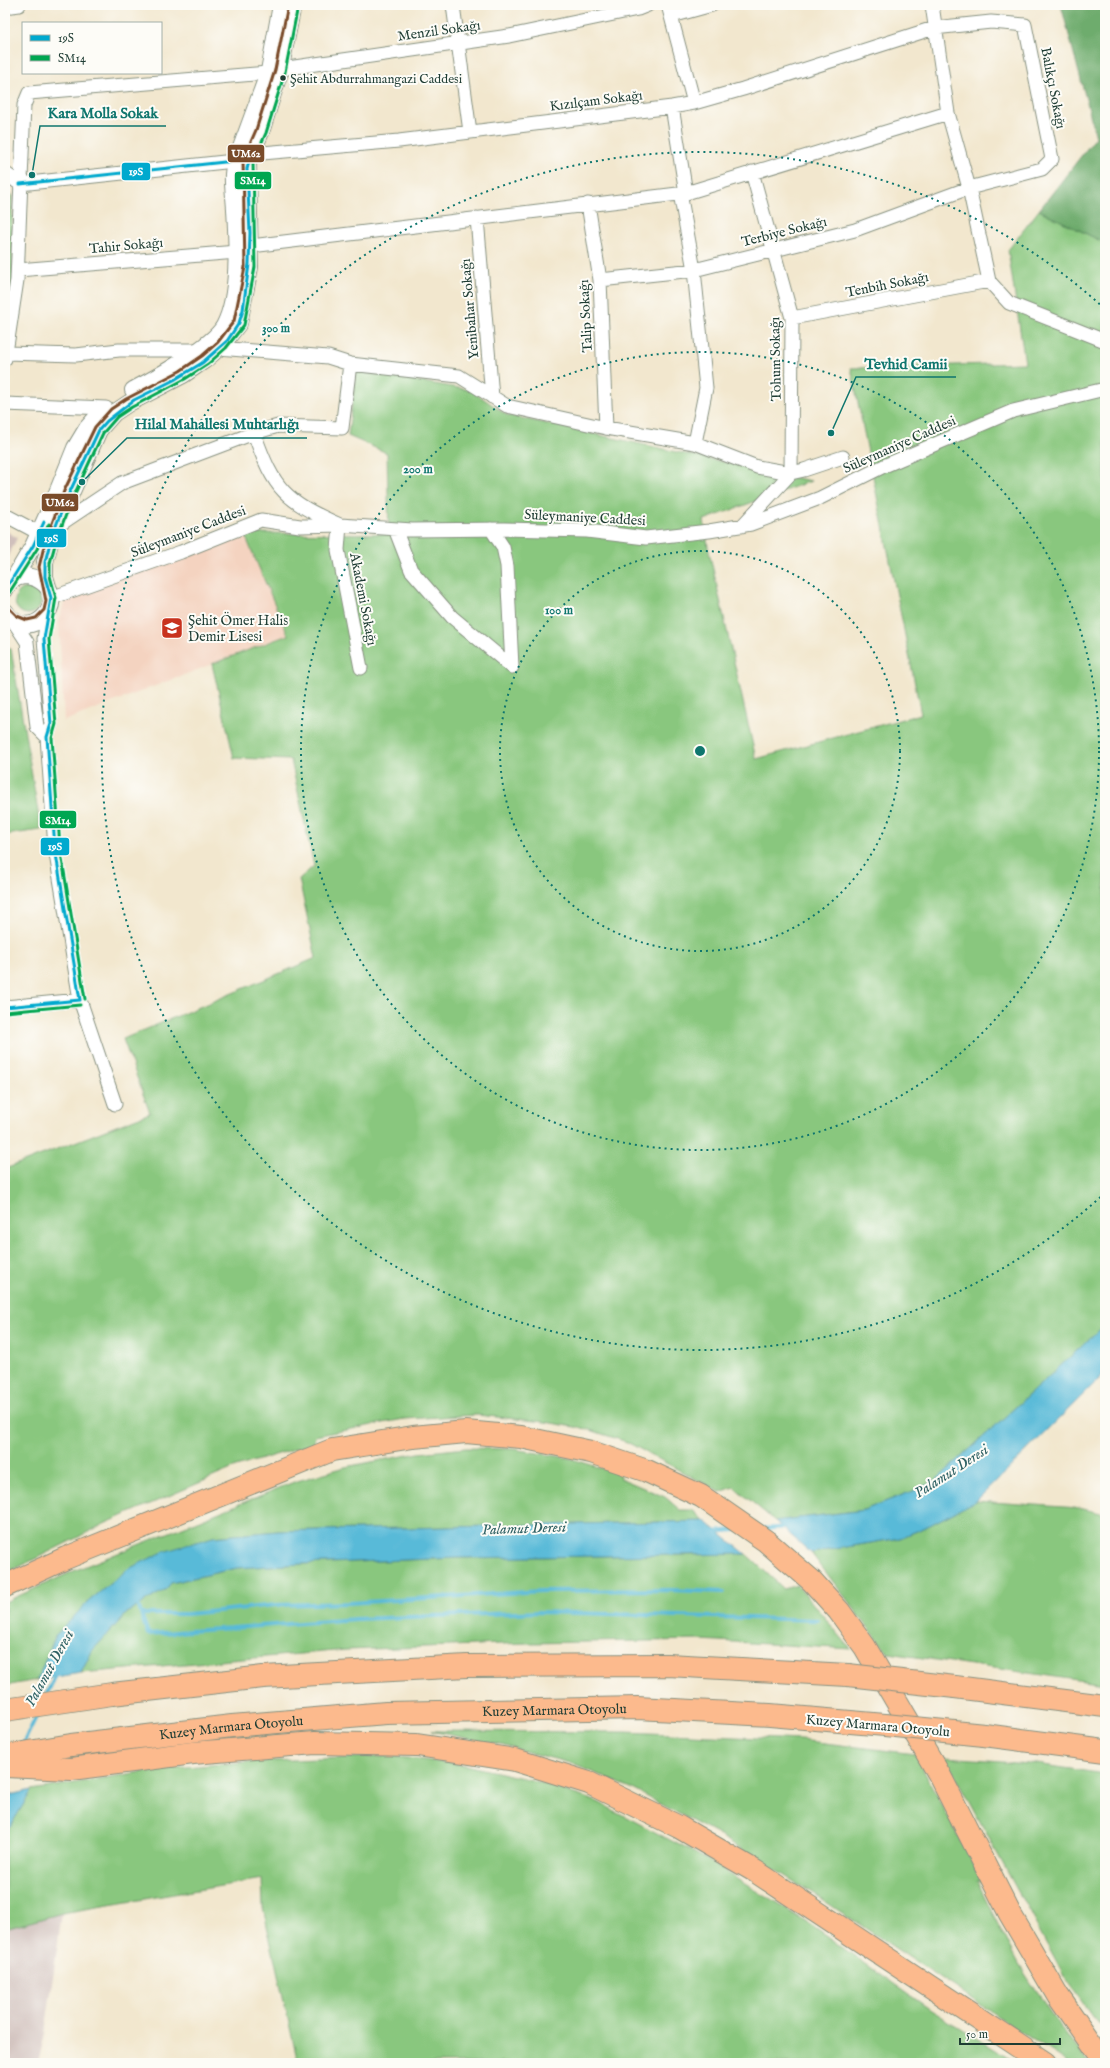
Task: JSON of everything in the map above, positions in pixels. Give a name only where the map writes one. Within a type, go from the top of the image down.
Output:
[{"type":"highway","points":[[5,1586],[73,1555],[332,1450],[413,1437],[466,1432],[521,1437],[591,1452],[647,1471],[701,1496],[766,1541],[812,1581],[839,1611],[865,1647],[939,1774],[1010,1914],[1058,1996],[1105,2063]]},
{"type":"highway","points":[[5,1710],[112,1694],[263,1677],[468,1666],[668,1665],[848,1674],[1105,1706]]},
{"type":"highway","name":"Kuzey Marmara Otoyolu","points":[[5,1756],[72,1745],[232,1726],[394,1712],[637,1708],[770,1715],[885,1725],[984,1735],[1105,1751]]},
{"type":"highway","points":[[5,1766],[71,1769],[193,1753],[315,1743],[417,1745],[522,1762],[589,1783],[679,1827],[755,1871],[1045,2063]]},
{"type":"street","points":[[5,7],[19,5]]},
{"type":"street","points":[[115,1104],[80,1000],[55,848],[47,737],[52,724],[44,639],[49,600],[45,577],[45,562],[56,527],[99,430],[104,422],[129,403],[183,375],[205,360],[218,348],[239,323],[249,280],[233,178],[234,162],[274,71],[281,5]]},
{"type":"street","points":[[9,585],[38,533],[57,493],[75,448],[87,428],[116,399],[197,350],[212,339],[224,326],[244,249],[247,169],[251,154],[261,132],[274,71],[293,5]]},
{"type":"street","points":[[453,5],[470,132]]},
{"type":"street","name":"Menzil Sokağı","points":[[20,184],[24,106],[29,93],[274,71],[509,36],[648,5]]},
{"type":"street","points":[[694,103],[670,10],[712,5]]},
{"type":"street","points":[[932,5],[934,28],[948,112],[969,188],[989,281],[1009,303],[1105,342]]},
{"type":"street","name":"Balıkçı Sokağı","points":[[934,28],[991,22],[1025,25],[1052,160],[1042,169],[969,188]]},
{"type":"street","name":"Kızılçam Sokağı","points":[[251,154],[399,141],[694,103],[743,89],[934,28]]},
{"type":"street","points":[[672,107],[694,270],[706,388],[696,443]]},
{"type":"street","name":"Tahir Sokağı","points":[[18,270],[244,249],[477,218],[683,193],[948,112]]},
{"type":"street","points":[[5,174],[20,184],[234,162],[251,154]]},
{"type":"street","name":"Tohum Sokağı","points":[[752,172],[775,250],[792,318],[791,473]]},
{"type":"street","points":[[20,184],[18,270],[6,356],[76,355],[120,350],[197,350],[218,348],[328,358],[350,364],[459,376],[507,406],[606,428],[696,443],[757,468],[791,473],[843,457]]},
{"type":"street","name":"Terbiye Sokağı","points":[[600,280],[694,270],[775,250],[855,230],[969,188]]},
{"type":"street","name":"Talip Sokağı","points":[[588,204],[600,280],[606,428]]},
{"type":"street","name":"Yenibahar Sokağı","points":[[477,218],[492,397]]},
{"type":"street","name":"Tenbih Sokağı","points":[[792,318],[989,281]]},
{"type":"street","points":[[56,527],[122,484],[254,433],[278,426],[342,428],[350,364]]},
{"type":"street","name":"Süleymaniye Caddesi","points":[[49,600],[181,552],[261,520],[300,526],[340,525],[395,529],[587,531],[646,538],[742,526],[781,514],[820,498],[884,466],[1013,411],[1105,389]]},
{"type":"street","points":[[5,404],[106,408]]},
{"type":"street","points":[[254,433],[265,464],[276,484],[292,500],[315,514],[340,525]]},
{"type":"street","points":[[742,526],[791,473]]},
{"type":"street","points":[[5,515],[38,533]]},
{"type":"street","name":"Akademi Sokağı","points":[[340,525],[338,550],[361,668]]},
{"type":"street","points":[[395,529],[411,570],[452,617],[512,667],[507,566],[503,548],[491,529]]},
{"type":"street","points":[[9,585],[20,577],[33,577],[44,583],[49,600],[37,623],[29,625],[10,616]]},
{"type":"street","points":[[10,616],[28,642],[37,727],[47,737]]},
{"type":"street","points":[[5,1007],[80,1000]]},
{"type":"shaded area","points":[[5,530],[17,538],[5,563]]},
{"type":"shaded area","name":"Şehit Ömer Halis Demir Lisesi","points":[[244,533],[288,635],[64,721],[59,621],[65,599]]},
{"type":"shaded area","points":[[62,1913],[45,2033],[38,2063],[5,2063],[5,1929]]},
{"type":"green space","points":[[1061,5],[1105,5],[1105,243],[1039,210],[1096,137]]},
{"type":"green space","points":[[5,195],[12,195],[14,349],[5,348]]},
{"type":"green space","points":[[1039,210],[1105,243],[1105,1325],[933,1483],[864,1510],[775,1521],[734,1487],[720,1492],[627,1442],[587,1429],[545,1422],[477,1415],[404,1419],[315,1436],[314,1443],[236,1467],[106,1523],[5,1574],[5,1169],[150,1113],[123,1039],[316,958],[299,879],[314,866],[291,760],[234,758],[212,664],[288,635],[244,533],[389,534],[387,453],[348,436],[356,371],[471,390],[507,415],[811,481],[704,520],[708,547],[756,759],[921,714],[851,368],[1025,363],[1008,250]]},
{"type":"green space","points":[[28,588],[37,592],[41,601],[37,610],[28,614],[19,610],[15,601],[19,592]]},
{"type":"green space","points":[[5,647],[11,649],[41,830],[5,835]]},
{"type":"green space","points":[[466,1448],[513,1449],[569,1458],[620,1474],[620,1478],[665,1497],[680,1510],[692,1510],[705,1521],[278,1531],[213,1537],[128,1569],[89,1601],[56,1635],[37,1680],[5,1686],[5,1602],[76,1570],[294,1482],[345,1467],[419,1453]]},
{"type":"green space","points":[[976,1501],[1079,1508],[1105,1514],[1105,1684],[888,1653],[811,1553],[900,1538],[924,1528]]},
{"type":"green space","points":[[746,1554],[784,1589],[797,1585],[851,1649],[701,1640],[528,1643],[346,1650],[81,1673],[92,1651],[127,1613],[166,1589],[170,1583],[237,1568],[458,1558]]},
{"type":"green space","points":[[431,1731],[626,1732],[800,1740],[915,1754],[982,1882],[977,1881],[1016,1960],[1052,2015],[1088,2063],[1068,2063],[814,1894],[722,1837],[631,1788],[570,1763],[501,1745]]},
{"type":"green space","points":[[390,1756],[465,1765],[532,1780],[598,1802],[704,1858],[802,1919],[931,2010],[1017,2063],[298,2063],[263,1908],[262,1879],[62,1913],[5,1929],[5,1835],[32,1790],[153,1770],[245,1762]]},
{"type":"green space","points":[[945,1757],[1030,1763],[1105,1774],[1105,2030],[1093,2017],[1065,1978]]},
{"type":"water","points":[[1105,1325],[1105,1373],[976,1501],[924,1528],[900,1538],[811,1553],[775,1521],[864,1510],[933,1483]]},
{"type":"water","points":[[705,1521],[746,1554],[458,1558],[301,1564],[237,1568],[171,1583],[166,1589],[127,1613],[92,1651],[81,1673],[37,1680],[56,1635],[89,1601],[128,1569],[163,1552],[213,1537],[278,1531]]},
{"type":"water","points":[[32,1790],[5,1835],[5,1796]]},
{"type":"waterway","name":"Palamut Deresi","points":[[762,1529],[787,1527]]},
{"type":"waterway","name":"Palamut Deresi","points":[[714,1532],[735,1530]]},
{"type":"waterway","points":[[137,1601],[141,1614],[187,1614],[276,1605],[349,1603],[542,1591],[669,1590],[724,1592]]},
{"type":"waterway","points":[[141,1614],[148,1634],[356,1619],[540,1612],[817,1620]]},
{"type":"waterway","name":"Palamut Deresi","points":[[45,1697],[57,1673]]},
{"type":"waterway","name":"Palamut Deresi","points":[[22,1746],[38,1713]]},
{"type":"waterway","name":"Palamut Deresi","points":[[5,1781],[9,1772]]},
{"type":"transit line","name":"UM62","points":[[9,608],[17,616],[27,620],[36,618],[44,610],[46,601],[39,567],[45,542],[64,491],[95,427],[111,409],[126,399],[180,371],[202,356],[218,342],[234,321],[245,267],[243,160],[256,130],[275,70],[288,5]]},
{"type":"transit line","name":"SM14","points":[[85,999],[60,847],[52,738],[56,724],[49,639],[56,598],[50,576],[50,563],[56,541],[70,504],[103,433],[117,417],[132,407],[185,379],[208,364],[226,348],[244,325],[255,267],[253,162],[266,133],[285,72],[298,6]]},
{"type":"transit line","name":"19S","points":[[20,184],[234,161],[251,154]]},
{"type":"transit line","name":"19S","points":[[80,1000],[55,848],[47,737],[51,724],[44,639],[51,598],[45,577],[45,562],[51,539],[65,502],[99,430],[107,421],[134,400],[174,380],[202,363],[227,341],[239,323],[243,310],[249,264],[250,233],[247,169],[251,154]]},
{"type":"transit line","name":"19S","points":[[5,590],[33,546],[44,522]]},
{"type":"transit line","name":"SM14","points":[[9,593],[37,549],[49,524]]},
{"type":"transit line","name":"19S","points":[[5,1007],[80,1000]]},
{"type":"transit line","name":"SM14","points":[[5,1012],[80,1005]]},
{"type":"place","name":"Şehit Abdurrahmangazi Caddesi","points":[[283,78]]},
{"type":"place","name":"Kara Molla Sokak","points":[[32,175]]},
{"type":"place","name":"Tevhid Camii","points":[[831,433]]},
{"type":"place","name":"Hilal Mahallesi Muhtarlığı","points":[[82,482]]},
{"type":"place","name":"Şehit Ömer Halis Demir Lisesi","points":[[172,628]]}]
